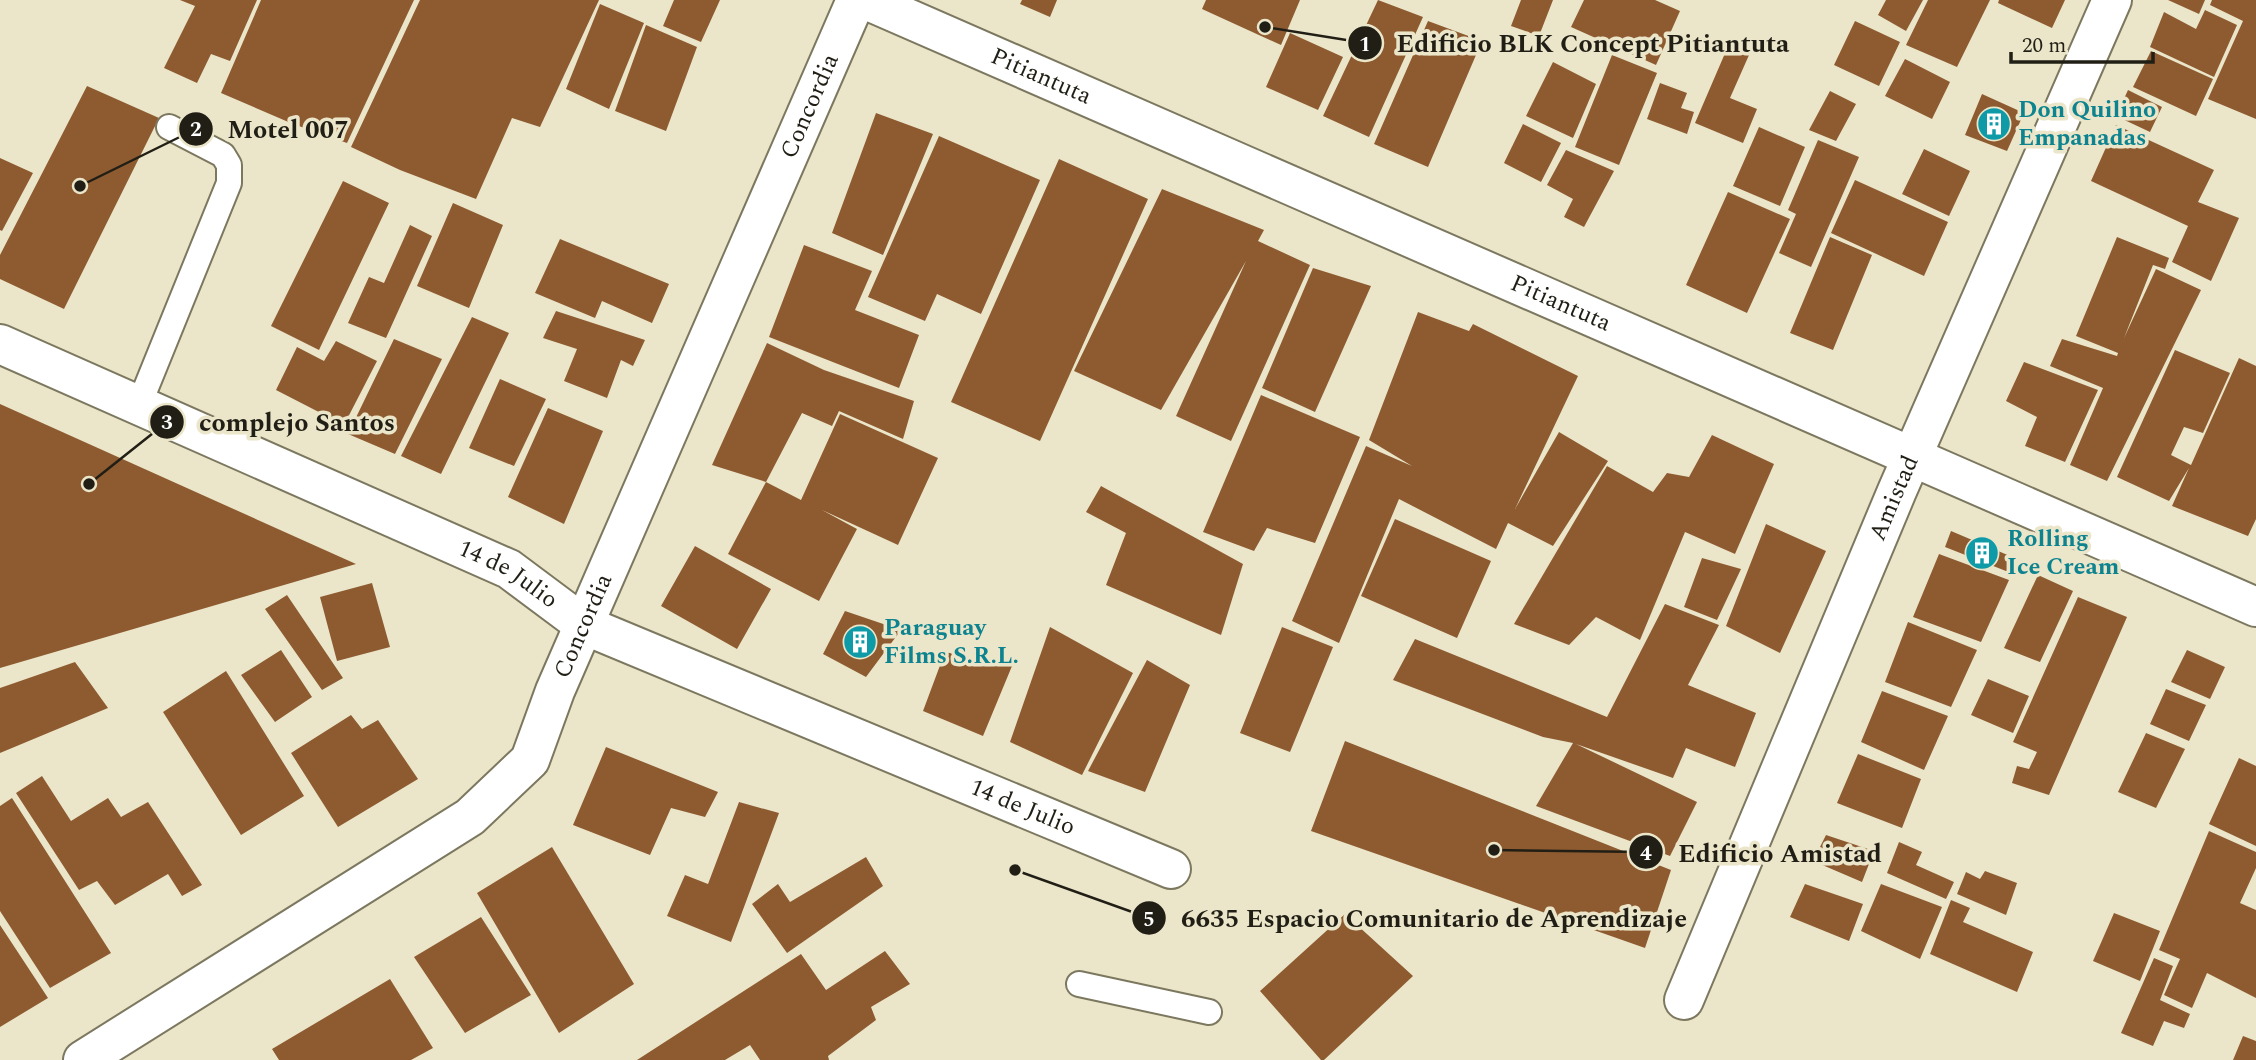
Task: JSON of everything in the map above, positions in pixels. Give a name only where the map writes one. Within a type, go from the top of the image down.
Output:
[{"type":"street","name":"Concordia","points":[[83,1060],[470,817],[530,760],[555,691],[856,0]]},
{"type":"street","name":"Pitiantuta","points":[[866,0],[2256,607]]},
{"type":"street","name":"Amistad","points":[[1684,1000],[1912,456],[2112,0]]},
{"type":"street","name":"14 de Julio","points":[[0,344],[509,569],[584,625],[1171,869]]},
{"type":"lane","points":[[139,405],[229,183],[229,165],[223,155],[169,127]]},
{"type":"lane","points":[[1079,984],[1209,1013]]},
{"type":"building","points":[[180,0],[257,0],[230,61],[211,54],[197,83],[164,68],[195,6]]},
{"type":"building","points":[[261,0],[414,0],[347,143],[293,124],[221,93]]},
{"type":"building","points":[[420,0],[599,0],[540,127],[512,118],[476,199],[400,170],[351,147]]},
{"type":"building","points":[[674,0],[720,0],[701,42],[663,26]]},
{"type":"building","points":[[1022,0],[1057,0],[1050,17],[1020,4]]},
{"type":"building","points":[[1206,0],[1300,0],[1281,45],[1202,9]]},
{"type":"building","points":[[1378,0],[1423,17],[1369,137],[1323,116]]},
{"type":"building","points":[[1521,0],[1553,0],[1539,36],[1511,26]]},
{"type":"building","points":[[1584,0],[1655,0],[1680,11],[1656,65],[1571,27]]},
{"type":"building","points":[[1886,0],[1923,0],[1906,31],[1878,15]]},
{"type":"building","points":[[1928,0],[1990,0],[1957,67],[1906,45]]},
{"type":"building","points":[[1999,0],[2065,0],[2052,28],[1998,3]]},
{"type":"building","points":[[2168,0],[2205,0],[2199,14]]},
{"type":"building","points":[[2212,0],[2256,0],[2256,119],[2208,99],[2243,21],[2210,5]]},
{"type":"building","points":[[600,4],[644,23],[609,109],[566,89]]},
{"type":"building","points":[[2205,10],[2237,25],[2214,77],[2150,47],[2164,12],[2196,29]]},
{"type":"building","points":[[1428,21],[1482,41],[1428,167],[1374,144]]},
{"type":"building","points":[[1855,21],[1900,42],[1879,86],[1834,65]]},
{"type":"building","points":[[646,25],[697,47],[666,131],[615,111]]},
{"type":"building","points":[[1290,33],[1343,57],[1318,110],[1266,87]]},
{"type":"building","points":[[1732,37],[1753,46],[1730,98],[1757,109],[1743,143],[1695,123]]},
{"type":"building","points":[[2151,51],[2213,79],[2196,116],[2133,87]]},
{"type":"building","points":[[1612,55],[1657,73],[1619,165],[1575,147]]},
{"type":"building","points":[[1905,59],[1950,82],[1932,119],[1885,96]]},
{"type":"building","points":[[1553,62],[1596,84],[1573,138],[1526,116]]},
{"type":"building","points":[[1660,83],[1687,93],[1681,108],[1694,112],[1687,134],[1647,119]]},
{"type":"building","points":[[87,86],[159,118],[64,309],[0,279],[0,255]]},
{"type":"building","points":[[2128,90],[2162,107],[2150,132],[2116,116]]},
{"type":"building","points":[[1830,91],[1856,104],[1836,141],[1809,130]]},
{"type":"building","name":"Don Quilino Empanadas","points":[[1982,94],[2024,113],[2007,151],[1965,135]]},
{"type":"building","points":[[876,113],[933,134],[883,255],[832,233]]},
{"type":"building","points":[[1523,124],[1561,143],[1541,182],[1504,163]]},
{"type":"building","points":[[2116,125],[2214,170],[2198,202],[2239,218],[2211,281],[2172,262],[2188,226],[2091,181]]},
{"type":"building","points":[[1759,127],[1805,147],[1780,206],[1733,186]]},
{"type":"building","points":[[939,136],[1040,180],[981,314],[937,294],[925,321],[868,297]]},
{"type":"building","points":[[1818,140],[1859,157],[1811,267],[1779,253],[1796,214],[1788,210]]},
{"type":"building","points":[[1924,149],[1970,171],[1949,216],[1902,194]]},
{"type":"building","points":[[1566,150],[1614,171],[1584,227],[1564,217],[1573,199],[1547,185]]},
{"type":"building","points":[[0,158],[33,173],[2,231],[0,230]]},
{"type":"building","points":[[1059,159],[1148,199],[1040,441],[951,402]]},
{"type":"building","points":[[1855,180],[1948,222],[1924,276],[1831,233]]},
{"type":"building","points":[[343,181],[389,203],[319,350],[271,326]]},
{"type":"building","points":[[1162,189],[1264,230],[1258,241],[1310,265],[1231,441],[1176,416],[1246,261],[1161,410],[1074,371]]},
{"type":"building","points":[[1728,192],[1790,219],[1747,313],[1686,285]]},
{"type":"building","points":[[453,203],[503,225],[469,308],[417,286]]},
{"type":"building","points":[[410,225],[432,236],[386,338],[348,323],[369,277],[384,283]]},
{"type":"building","points":[[1830,237],[1872,255],[1833,350],[1790,333]]},
{"type":"building","points":[[2117,237],[2169,258],[2165,269],[2153,265],[2124,338],[2156,269],[2201,290],[2107,481],[2070,465],[2103,388],[2050,366],[2062,339],[2117,356],[2118,353],[2076,336]]},
{"type":"building","points":[[560,239],[669,284],[652,323],[602,301],[595,318],[535,293]]},
{"type":"building","points":[[804,245],[872,271],[855,310],[919,335],[899,388],[769,337]]},
{"type":"building","points":[[1313,268],[1371,286],[1315,412],[1262,388]]},
{"type":"building","points":[[556,311],[645,340],[633,366],[621,360],[607,398],[564,381],[577,349],[543,338]]},
{"type":"building","points":[[1418,312],[1469,331],[1473,324],[1578,376],[1515,509],[1559,432],[1608,461],[1553,546],[1508,523],[1496,549],[1399,499],[1339,643],[1292,621],[1366,446],[1412,466],[1369,440]]},
{"type":"building","points":[[472,317],[509,333],[441,474],[401,456]]},
{"type":"building","points":[[394,339],[442,359],[395,454],[348,434]]},
{"type":"building","points":[[336,341],[377,361],[344,425],[276,390],[297,347],[324,361]]},
{"type":"building","points":[[767,343],[824,370],[914,401],[903,439],[839,411],[832,426],[802,413],[766,482],[712,465]]},
{"type":"building","points":[[2175,350],[2230,373],[2203,433],[2184,427],[2171,455],[2191,465],[2239,358],[2256,366],[2256,519],[2248,536],[2172,506],[2189,468],[2169,501],[2117,477]]},
{"type":"building","points":[[2024,362],[2098,390],[2065,462],[2025,446],[2037,417],[2006,401]]},
{"type":"building","points":[[500,379],[546,399],[514,466],[469,448]]},
{"type":"building","points":[[1261,395],[1360,437],[1315,543],[1267,528],[1254,551],[1203,532]]},
{"type":"building","points":[[0,404],[356,564],[0,668]]},
{"type":"building","points":[[548,408],[603,431],[564,524],[508,497]]},
{"type":"building","points":[[840,414],[938,458],[898,545],[822,510],[857,529],[819,601],[728,554],[766,482],[801,500]]},
{"type":"building","points":[[1712,435],[1774,464],[1735,554],[1685,532],[1640,640],[1596,617],[1569,645],[1514,624],[1607,466],[1653,492],[1667,473],[1689,477]]},
{"type":"building","points":[[1101,486],[1243,564],[1221,635],[1106,585],[1126,533],[1086,512]]},
{"type":"building","points":[[1395,519],[1491,561],[1457,638],[1361,596]]},
{"type":"building","points":[[1766,524],[1826,551],[1780,653],[1726,626]]},
{"type":"building","name":"Rolling Ice Cream","points":[[1951,531],[2017,559],[2011,573],[1945,547]]},
{"type":"building","points":[[695,546],[771,589],[737,649],[661,606]]},
{"type":"building","points":[[1939,554],[2009,580],[1981,642],[1913,617]]},
{"type":"building","points":[[1702,558],[1741,569],[1717,620],[1684,607]]},
{"type":"building","points":[[2038,575],[2073,591],[2040,662],[2004,648]]},
{"type":"building","points":[[372,583],[390,647],[337,661],[320,597]]},
{"type":"building","points":[[287,595],[343,678],[322,690],[265,609]]},
{"type":"building","points":[[2078,597],[2127,617],[2049,795],[2012,783],[2017,766],[2029,769],[2037,752],[2013,742]]},
{"type":"building","points":[[1665,604],[1719,625],[1688,685],[1756,713],[1735,767],[1686,748],[1673,778],[1576,744],[1697,802],[1670,856],[1536,806],[1573,743],[1543,737],[1393,680],[1415,639],[1607,717]]},
{"type":"building","name":"Paraguay Films S.R.L.","points":[[845,611],[901,630],[866,677],[823,654]]},
{"type":"building","points":[[1908,622],[1977,650],[1951,707],[1885,682]]},
{"type":"building","points":[[1050,627],[1133,673],[1082,775],[1010,742]]},
{"type":"building","points":[[1282,627],[1333,647],[1290,752],[1240,733]]},
{"type":"building","points":[[281,650],[312,697],[275,722],[241,675]]},
{"type":"building","points":[[2187,650],[2225,667],[2210,699],[2171,682]]},
{"type":"building","points":[[945,652],[1012,666],[983,736],[923,711]]},
{"type":"building","points":[[1147,660],[1190,685],[1145,792],[1088,771]]},
{"type":"building","points":[[75,662],[108,708],[0,753],[0,688]]},
{"type":"building","points":[[226,671],[304,796],[241,835],[163,712]]},
{"type":"building","points":[[1988,679],[2029,696],[2013,733],[1971,715]]},
{"type":"building","points":[[2166,689],[2206,705],[2189,741],[2150,724]]},
{"type":"building","points":[[1882,691],[1948,716],[1924,770],[1861,742]]},
{"type":"building","points":[[351,715],[362,729],[378,720],[418,779],[338,827],[291,753]]},
{"type":"building","points":[[2146,733],[2185,749],[2156,808],[2118,792]]},
{"type":"building","points":[[1345,741],[1671,870],[1645,948],[1311,831]]},
{"type":"building","points":[[606,747],[718,792],[705,817],[671,808],[650,855],[573,825]]},
{"type":"building","points":[[1858,754],[1921,779],[1902,828],[1837,803]]},
{"type":"building","points":[[2239,758],[2256,766],[2256,846],[2209,824]]},
{"type":"building","points":[[42,776],[71,821],[108,798],[121,817],[148,802],[202,885],[182,896],[168,874],[115,905],[97,881],[79,890],[16,793]]},
{"type":"building","points":[[12,798],[111,953],[50,988],[0,911],[0,806]]},
{"type":"building","points":[[739,802],[779,813],[731,942],[667,916],[685,875],[708,884]]},
{"type":"building","points":[[2209,831],[2256,852],[2256,868],[2240,903],[2256,910],[2256,998],[2207,973],[2192,1008],[2164,995],[2180,959],[2159,950]]},
{"type":"building","points":[[1826,835],[1874,851],[1862,882],[1813,861]]},
{"type":"building","points":[[1899,842],[1922,852],[1916,865],[1954,882],[1946,899],[1887,873]]},
{"type":"building","points":[[552,847],[634,984],[559,1033],[477,893]]},
{"type":"building","points":[[866,857],[883,886],[787,953],[752,904],[778,884],[790,902]]},
{"type":"building","points":[[1985,871],[2017,883],[2006,915],[1957,894],[1966,872],[1980,879]]},
{"type":"building","points":[[1805,884],[1863,904],[1849,941],[1790,917]]},
{"type":"building","points":[[1881,884],[1942,907],[1920,959],[1861,931]]},
{"type":"building","points":[[1951,900],[1970,908],[1963,922],[2033,952],[2017,992],[1930,954]]},
{"type":"building","points":[[2114,913],[2160,931],[2140,981],[2093,961]]},
{"type":"building","points":[[1345,914],[1413,976],[1321,1060],[1260,991]]},
{"type":"building","points":[[481,917],[531,995],[465,1033],[414,957]]},
{"type":"building","points":[[0,925],[48,998],[0,1027]]},
{"type":"building","points":[[885,951],[910,984],[871,1007],[876,1020],[828,1056],[829,1060],[760,1060],[750,1045],[725,1060],[637,1060],[801,954],[826,990]]},
{"type":"building","points":[[2154,958],[2173,966],[2160,1000],[2190,1014],[2184,1028],[2164,1021],[2153,1046],[2121,1033]]},
{"type":"building","points":[[390,979],[433,1048],[411,1060],[279,1060],[272,1049]]},
{"type":"building","points":[[2243,1036],[2256,1041],[2256,1060],[2233,1060]]},
{"type":"place","name":"Edificio BLK Concept Pitiantuta","points":[[1265,27]]},
{"type":"place","name":"Don Quilino Empanadas","points":[[1994,124]]},
{"type":"place","name":"Motel 007","points":[[80,186]]},
{"type":"place","name":"complejo Santos","points":[[89,484]]},
{"type":"place","name":"Rolling Ice Cream","points":[[1982,553]]},
{"type":"place","name":"Paraguay Films S.R.L.","points":[[860,642]]},
{"type":"place","name":"Edificio Amistad","points":[[1494,850]]},
{"type":"place","name":"6635 Espacio Comunitario de Aprendizaje","points":[[1015,870]]}]
